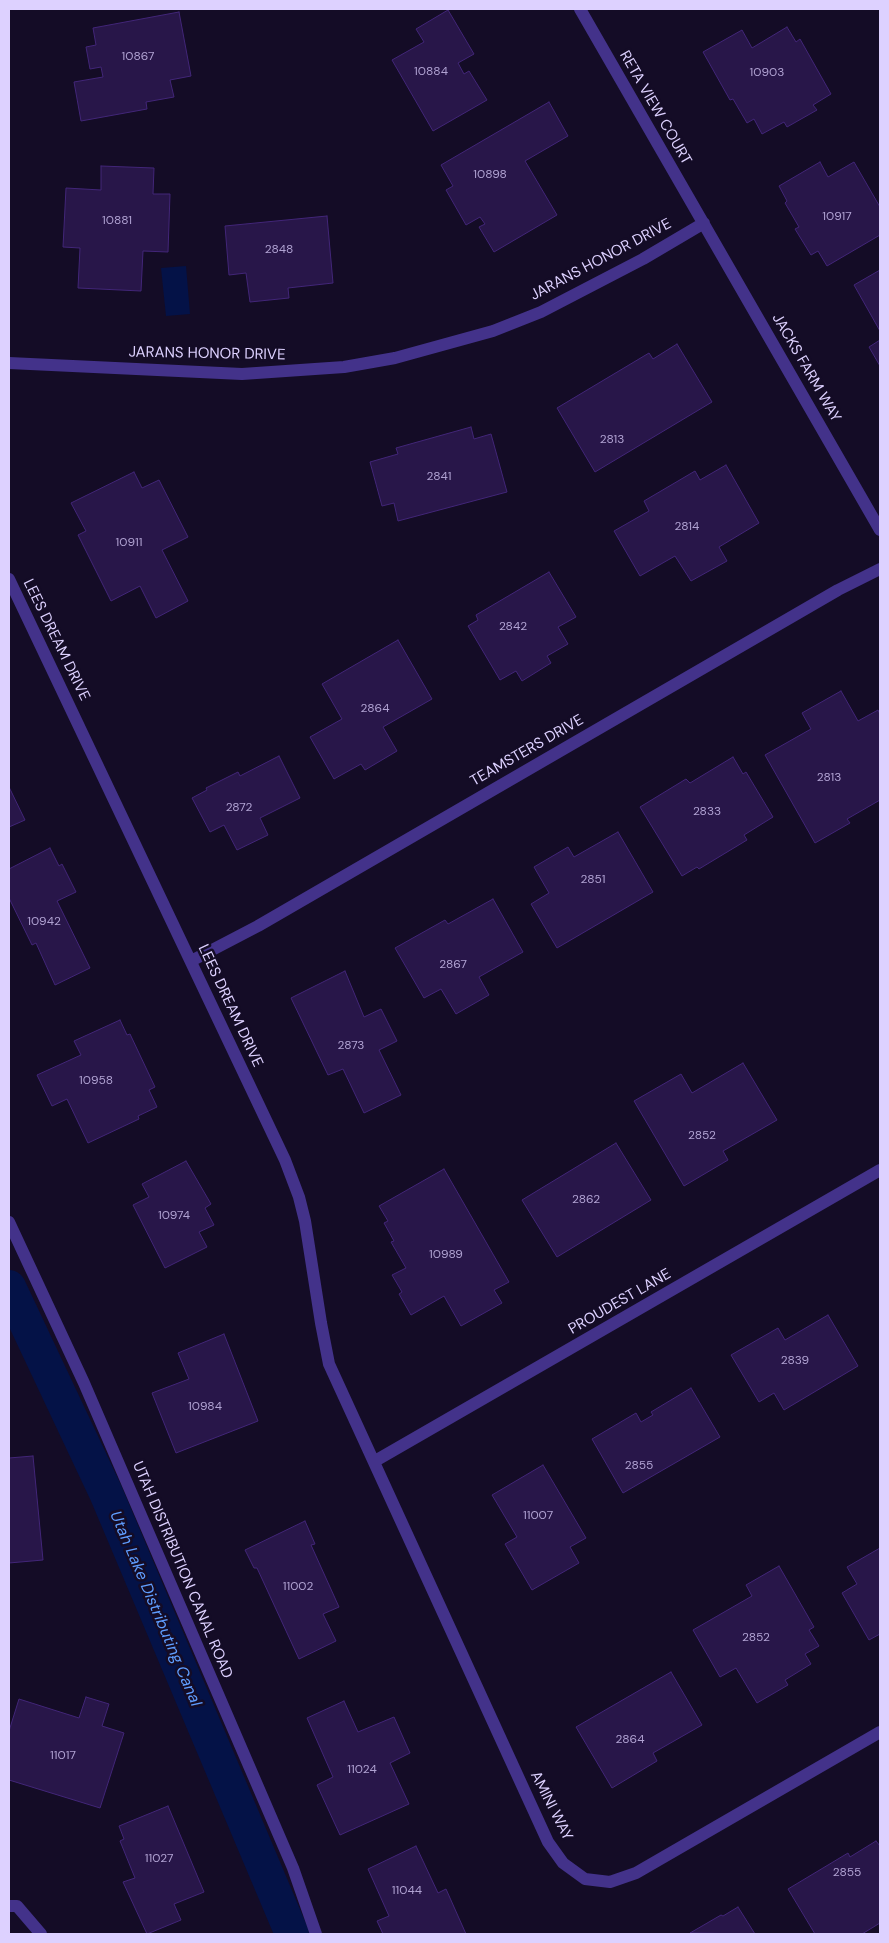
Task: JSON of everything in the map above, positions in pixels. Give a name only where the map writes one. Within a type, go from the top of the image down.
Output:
[{"type":"street","name":"RETA VIEW COURT","points":[[580,9],[704,223]]},
{"type":"street","name":"JARANS HONOR DRIVE","points":[[9,363],[242,374],[344,367],[394,358],[493,331],[541,312],[643,259],[704,223]]},
{"type":"street","name":"JACKS FARM WAY","points":[[704,223],[880,530]]},
{"type":"street","name":"TEAMSTERS DRIVE","points":[[191,962],[258,926],[838,590],[880,569]]},
{"type":"street","name":"LEES DREAM DRIVE","points":[[9,579],[285,1160],[299,1197],[310,1245],[321,1324],[329,1364],[375,1461]]},
{"type":"street","name":"PROUDEST LANE","points":[[375,1461],[880,1170]]},
{"type":"street","name":"UTAH DISTRIBUTION CANAL ROAD","points":[[9,1222],[84,1383],[293,1868],[316,1934]]},
{"type":"street","name":"AMINI WAY","points":[[375,1461],[394,1510],[548,1842],[563,1863],[585,1879],[610,1882],[636,1873],[880,1732]]},
{"type":"street","points":[[13,1906],[41,1934]]},
{"type":"shaded area","points":[[186,266],[190,314],[166,316],[161,268]]},
{"type":"building","points":[[448,10],[474,54],[458,63],[464,74],[469,71],[487,100],[433,131],[392,60],[424,42],[416,29]]},
{"type":"building","points":[[179,12],[191,76],[170,80],[174,97],[146,102],[147,109],[81,121],[74,82],[103,77],[101,67],[90,69],[86,47],[96,45],[93,28]]},
{"type":"building","points":[[787,27],[796,42],[800,39],[831,94],[813,105],[817,110],[787,127],[784,122],[762,134],[754,119],[747,123],[733,99],[730,100],[703,52],[742,30],[752,48]]},
{"type":"building","points":[[549,102],[568,136],[525,161],[557,215],[494,252],[479,227],[485,224],[480,217],[466,225],[446,190],[453,186],[441,165]]},
{"type":"building","points":[[820,162],[828,177],[854,162],[880,207],[880,235],[827,266],[818,251],[811,255],[795,229],[799,227],[785,203],[787,201],[779,186]]},
{"type":"building","points":[[101,166],[154,168],[153,194],[170,194],[168,252],[143,251],[141,291],[78,288],[80,248],[63,247],[66,188],[101,190]]},
{"type":"building","points":[[327,216],[333,283],[288,288],[289,298],[250,302],[246,273],[229,275],[225,226]]},
{"type":"building","points":[[880,270],[880,331],[854,285]]},
{"type":"building","points":[[880,340],[880,366],[869,347]]},
{"type":"building","points":[[677,344],[712,402],[595,472],[557,408],[649,353],[653,359]]},
{"type":"building","points":[[471,427],[474,439],[491,434],[507,492],[398,521],[394,503],[382,506],[370,462],[398,454],[396,448]]},
{"type":"building","points":[[726,465],[759,523],[719,547],[727,561],[691,581],[675,556],[640,576],[614,531],[649,511],[644,501],[695,471],[700,480]]},
{"type":"building","points":[[134,472],[142,488],[159,480],[188,537],[162,550],[188,601],[156,618],[140,586],[111,601],[78,535],[86,531],[71,503]]},
{"type":"building","points":[[549,572],[576,617],[558,627],[568,644],[547,656],[551,663],[522,681],[516,671],[500,680],[468,626],[478,620],[476,615]]},
{"type":"building","points":[[398,640],[432,699],[383,727],[397,751],[365,770],[361,764],[334,779],[310,737],[342,719],[322,684]]},
{"type":"building","points":[[841,691],[858,721],[878,710],[880,714],[880,800],[847,819],[850,823],[815,843],[765,755],[811,729],[802,713]]},
{"type":"building","points":[[279,756],[300,798],[260,818],[268,835],[237,850],[224,825],[210,832],[192,798],[207,790],[206,788],[238,772],[240,776]]},
{"type":"building","points":[[733,757],[743,774],[746,772],[773,817],[744,835],[747,840],[699,869],[697,867],[682,876],[640,807],[686,779],[690,783]]},
{"type":"building","points":[[9,787],[25,820],[9,827]]},
{"type":"building","points":[[618,832],[653,892],[557,948],[531,904],[549,893],[534,867],[568,847],[574,857]]},
{"type":"building","points":[[50,848],[59,866],[62,864],[76,892],[57,901],[90,968],[55,985],[36,943],[32,945],[9,898],[9,869]]},
{"type":"building","points":[[493,899],[523,952],[479,977],[489,995],[456,1014],[441,989],[424,998],[395,948],[445,920],[448,924]]},
{"type":"building","points":[[345,971],[364,1017],[381,1009],[397,1041],[379,1050],[401,1095],[364,1113],[343,1069],[328,1075],[291,998]]},
{"type":"building","points":[[120,1020],[127,1035],[130,1034],[155,1087],[149,1090],[157,1107],[138,1116],[139,1119],[88,1143],[67,1099],[52,1106],[37,1075],[81,1055],[74,1041]]},
{"type":"building","points":[[743,1063],[777,1120],[723,1151],[728,1160],[684,1186],[634,1101],[681,1074],[692,1093]]},
{"type":"building","points":[[616,1143],[651,1200],[557,1257],[522,1200]]},
{"type":"building","points":[[186,1161],[211,1204],[205,1208],[214,1225],[199,1232],[207,1247],[165,1268],[133,1205],[149,1197],[142,1184]]},
{"type":"building","points":[[444,1169],[509,1282],[494,1290],[502,1303],[461,1326],[444,1296],[411,1315],[399,1294],[402,1292],[392,1275],[406,1268],[391,1242],[394,1241],[384,1223],[388,1221],[379,1206]]},
{"type":"building","points":[[828,1315],[858,1366],[784,1410],[774,1393],[759,1402],[731,1355],[778,1328],[785,1340]]},
{"type":"building","points":[[224,1334],[258,1421],[176,1453],[152,1393],[189,1379],[178,1353]]},
{"type":"building","points":[[691,1388],[720,1437],[623,1493],[592,1439],[636,1413],[641,1422],[653,1415],[651,1412]]},
{"type":"building","points":[[33,1456],[43,1560],[9,1563],[9,1458]]},
{"type":"building","points":[[543,1465],[586,1538],[570,1547],[579,1563],[532,1590],[505,1544],[517,1537],[492,1495]]},
{"type":"building","points":[[305,1521],[315,1544],[311,1545],[339,1607],[323,1614],[336,1641],[299,1659],[257,1568],[254,1568],[245,1550]]},
{"type":"building","points":[[880,1548],[880,1634],[869,1640],[842,1593],[857,1584],[847,1567]]},
{"type":"building","points":[[779,1566],[814,1627],[809,1630],[819,1646],[805,1654],[811,1664],[785,1680],[788,1685],[757,1703],[736,1668],[720,1677],[693,1630],[752,1596],[746,1585]]},
{"type":"building","points":[[671,1672],[702,1725],[653,1753],[657,1761],[612,1788],[576,1727]]},
{"type":"building","points":[[86,1697],[109,1704],[102,1726],[124,1733],[100,1808],[9,1780],[9,1731],[19,1699],[79,1718]]},
{"type":"building","points":[[344,1701],[358,1732],[394,1717],[410,1753],[390,1763],[409,1804],[340,1835],[317,1785],[333,1777],[307,1718]]},
{"type":"building","points":[[168,1806],[204,1892],[174,1904],[181,1920],[147,1934],[123,1882],[135,1878],[120,1841],[124,1839],[119,1826]]},
{"type":"building","points":[[876,1841],[880,1846],[880,1923],[862,1934],[815,1934],[788,1889],[848,1853],[850,1857]]},
{"type":"building","points":[[416,1846],[438,1893],[446,1889],[466,1934],[383,1934],[377,1921],[389,1916],[368,1869]]},
{"type":"building","points":[[738,1907],[755,1934],[690,1933],[721,1915],[723,1916]]},
{"type":"waterway","name":"Utah Lake Distributing Canal","points":[[9,1287],[106,1493],[292,1934]]}]
